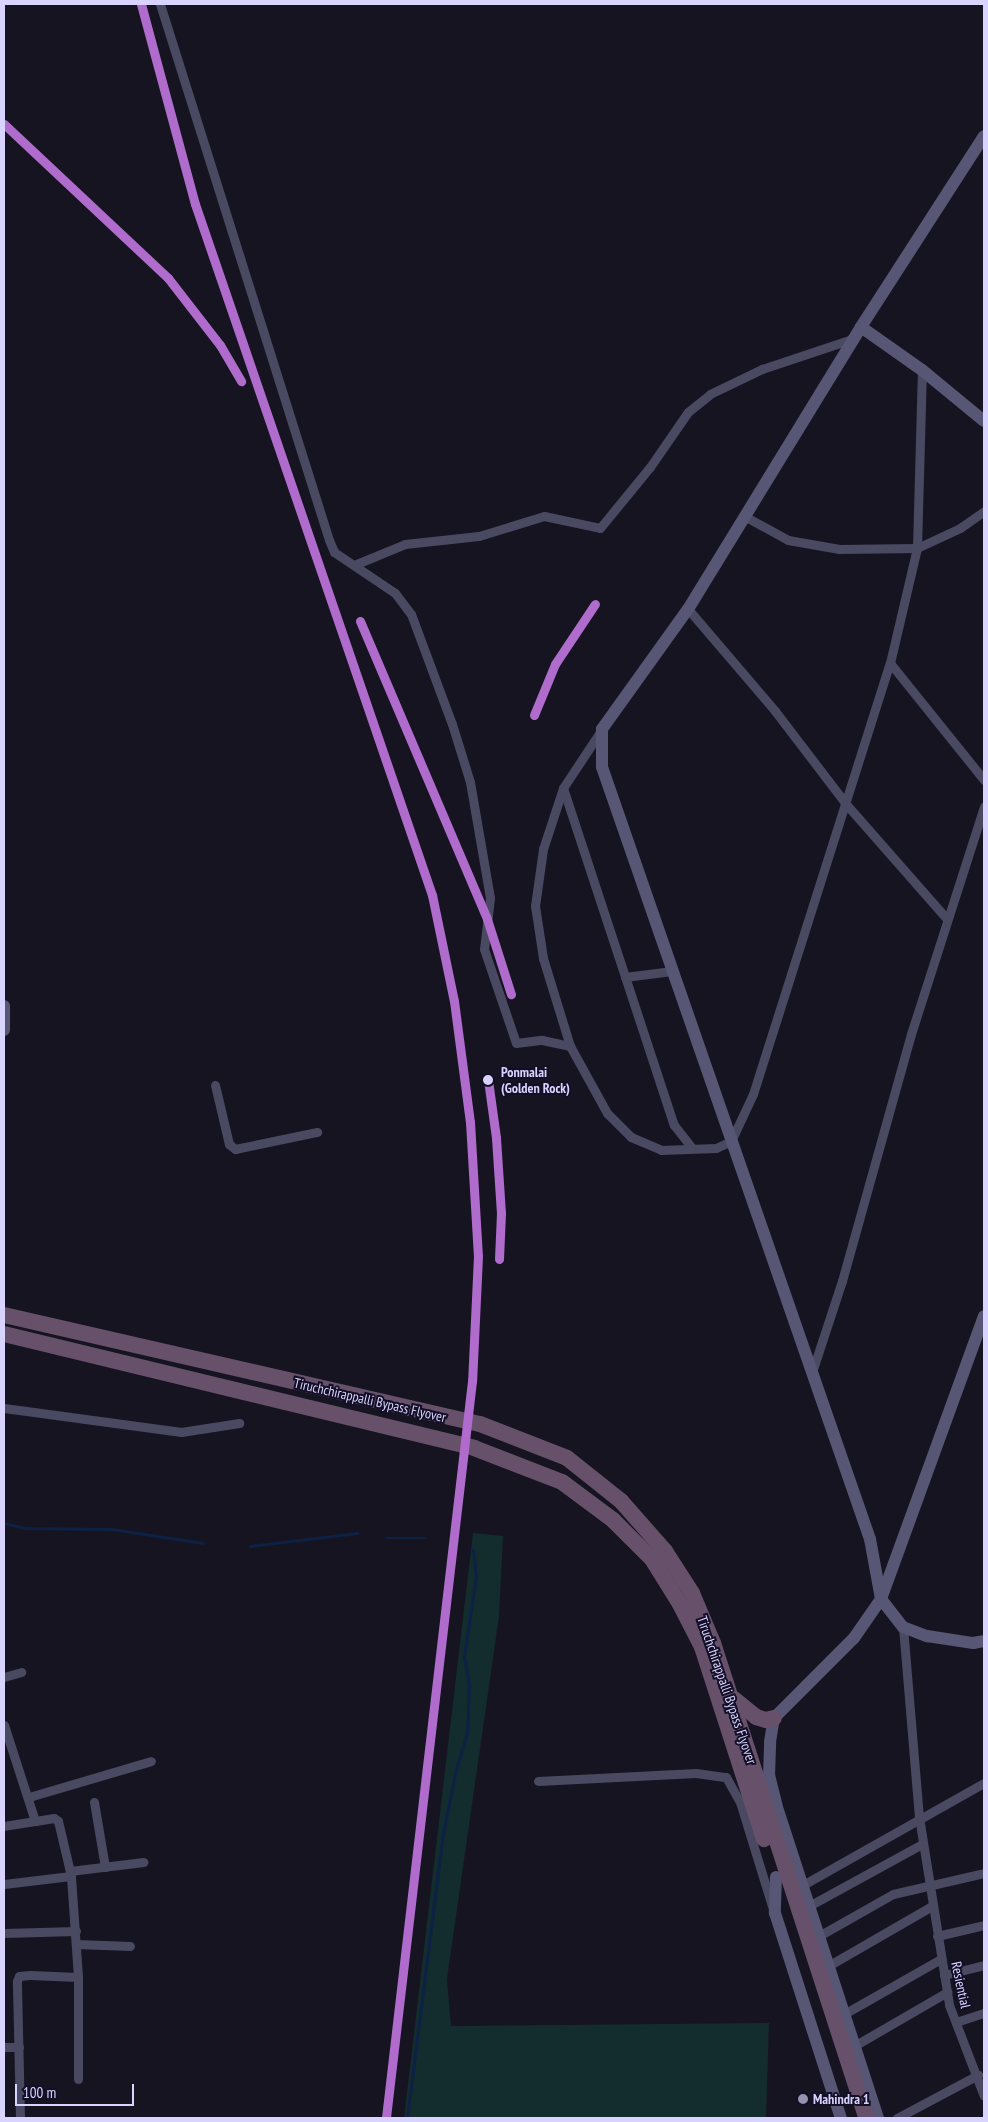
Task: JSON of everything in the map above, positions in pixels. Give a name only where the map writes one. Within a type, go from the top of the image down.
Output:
[{"type":"highway","name":"Tiruchchirappalli Bypass Flyover","points":[[4,1315],[480,1424],[567,1458],[621,1501],[665,1550],[692,1593],[776,1877],[855,2118]]},
{"type":"highway","name":"Tiruchchirappalli Bypass Flyover","points":[[4,1334],[474,1448],[562,1482],[613,1520],[652,1559],[708,1645],[733,1697],[866,2118]]},
{"type":"highway","points":[[733,1697],[756,1717],[766,1720],[774,1718]]},
{"type":"street","points":[[160,4],[328,540],[334,552],[395,593],[411,614],[452,724],[470,782],[490,898],[484,949],[516,1043],[542,1040],[570,1046]]},
{"type":"street","points":[[922,370],[917,548],[890,663],[753,1094],[731,1140],[716,1148],[661,1150],[632,1137],[607,1113],[570,1046],[543,958],[535,906],[542,848],[563,788],[602,729],[688,610],[858,332],[982,144]]},
{"type":"street","points":[[354,565],[405,544],[479,536],[544,516],[600,528],[650,467],[688,412],[710,394],[762,369],[858,332]]},
{"type":"street","points":[[858,332],[922,370],[984,421]]},
{"type":"street","points":[[746,517],[788,540],[839,549],[917,548],[960,528],[984,511]]},
{"type":"street","points":[[688,610],[775,711],[846,804],[947,919]]},
{"type":"street","points":[[890,663],[984,780]]},
{"type":"street","points":[[602,729],[602,768],[870,1539],[881,1599],[903,1627],[927,1636],[973,1643],[984,1642]]},
{"type":"street","points":[[563,788],[674,1125],[692,1148]]},
{"type":"street","points":[[812,1372],[947,919],[984,806]]},
{"type":"street","points":[[625,977],[672,971]]},
{"type":"street","points":[[4,1006],[4,1030]]},
{"type":"street","points":[[215,1085],[229,1144],[235,1149],[316,1132]]},
{"type":"street","points":[[878,2118],[828,1966],[816,1937],[769,1776],[774,1718],[854,1638],[881,1599],[984,1316]]},
{"type":"street","points":[[4,1408],[181,1432],[239,1423]]},
{"type":"street","name":"Resiential","points":[[903,1627],[918,1817],[937,1936],[947,1992],[956,2022],[980,2071],[984,2096]]},
{"type":"street","points":[[4,1678],[21,1672]]},
{"type":"street","points":[[4,1725],[29,1797],[35,1821]]},
{"type":"street","points":[[29,1797],[151,1762]]},
{"type":"street","points":[[538,1781],[696,1773],[726,1777],[740,1802],[841,2118]]},
{"type":"street","points":[[801,1886],[918,1817],[984,1782]]},
{"type":"street","points":[[94,1802],[105,1866]]},
{"type":"street","points":[[4,1826],[35,1821],[58,1821],[71,1873],[76,1931],[78,2078]]},
{"type":"street","points":[[807,1907],[922,1844]]},
{"type":"street","points":[[4,1884],[105,1866],[144,1862]]},
{"type":"street","points":[[816,1937],[893,1894],[929,1884],[984,1873]]},
{"type":"street","points":[[775,1913],[776,1877]]},
{"type":"street","points":[[828,1966],[932,1906]]},
{"type":"street","points":[[937,1936],[984,1925]]},
{"type":"street","points":[[4,1933],[76,1931]]},
{"type":"street","points":[[76,1944],[130,1946]]},
{"type":"street","points":[[844,2014],[941,1959]]},
{"type":"street","points":[[944,1976],[984,1968]]},
{"type":"street","points":[[20,2118],[19,1976],[78,1977]]},
{"type":"street","points":[[854,2046],[947,1992]]},
{"type":"street","points":[[956,2022],[984,2013]]},
{"type":"street","points":[[4,2047],[19,2047]]},
{"type":"street","points":[[897,2118],[980,2071]]},
{"type":"green space","points":[[473,1533],[503,1536],[499,1616],[447,1979],[451,2026],[769,2023],[766,2118],[404,2118]]},
{"type":"waterway","points":[[4,1523],[25,1528],[112,1529],[203,1543]]},
{"type":"waterway","points":[[250,1546],[357,1533]]},
{"type":"waterway","points":[[386,1538],[425,1538]]},
{"type":"waterway","points":[[407,2118],[442,1839],[456,1769],[467,1734],[469,1685],[464,1656],[476,1578],[473,1550]]},
{"type":"transit line","points":[[141,4],[195,204],[432,895],[454,1001],[470,1122],[478,1256],[472,1381],[386,2118]]},
{"type":"transit line","points":[[4,124],[168,278],[220,345],[241,381]]},
{"type":"transit line","points":[[534,715],[555,664],[595,604]]},
{"type":"transit line","points":[[360,621],[487,919],[511,994]]},
{"type":"transit line","points":[[488,1080],[496,1138],[501,1213],[499,1259]]},
{"type":"place","name":"Ponmalai (Golden Rock)","points":[[488,1080]]},
{"type":"place","name":"Mahindra 1","points":[[803,2099]]}]
